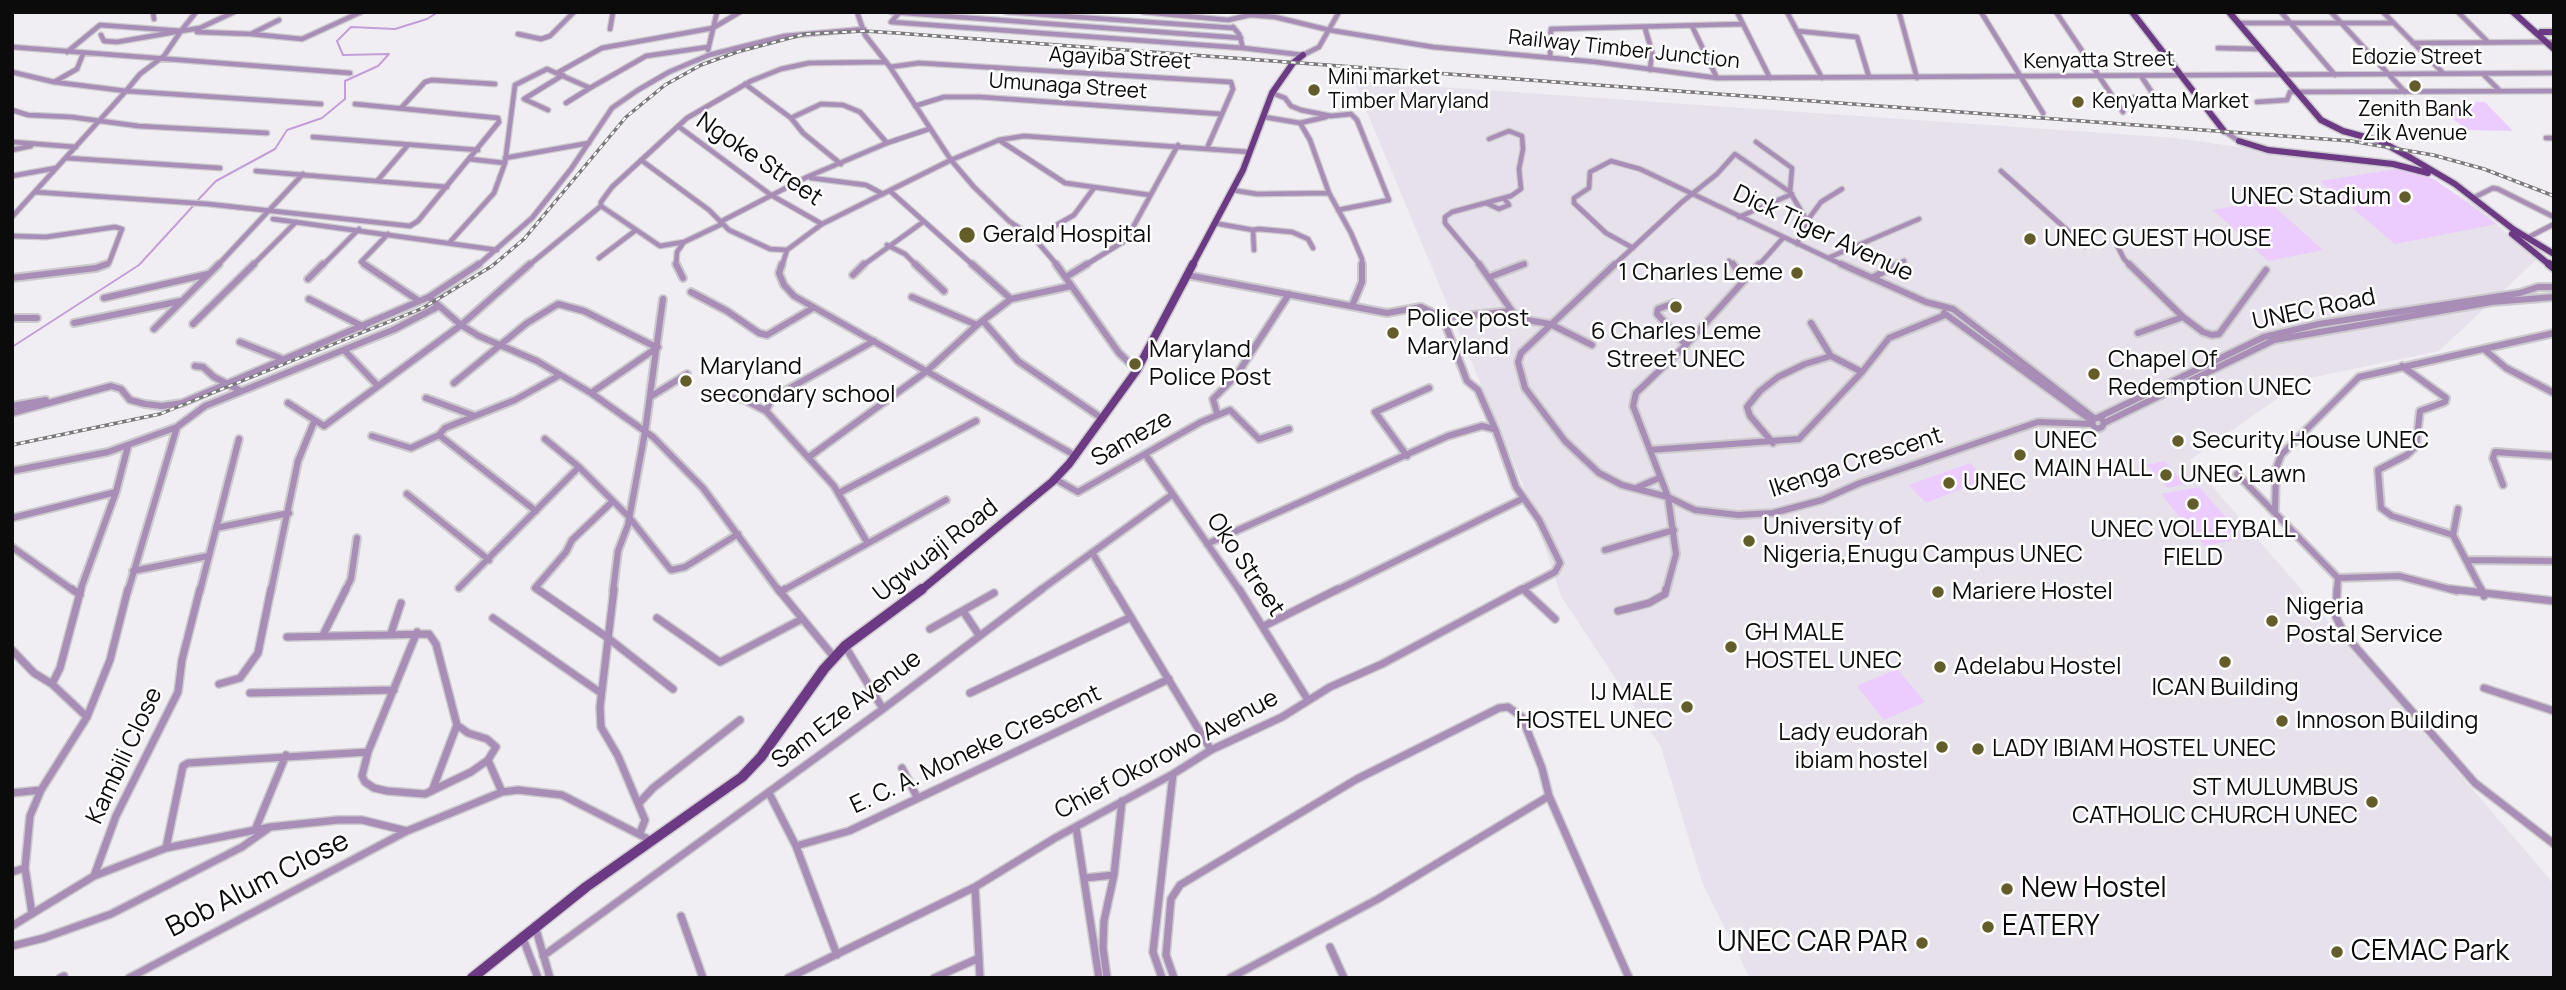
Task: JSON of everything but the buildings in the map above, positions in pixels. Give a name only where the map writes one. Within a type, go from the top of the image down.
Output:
[{"type":"main road","points":[[2133,12],[2224,131]]},
{"type":"main road","points":[[2229,12],[2295,92],[2325,122],[2387,145],[2473,198],[2527,238],[2554,254]]},
{"type":"main road","points":[[2513,12],[2551,44]]},
{"type":"main road","points":[[2519,12],[2538,33]]},
{"type":"main road","points":[[2538,33],[2554,32]]},
{"type":"main road","name":"Ugwuaji Road","points":[[472,978],[535,926],[722,793],[752,768],[845,646],[924,588],[1055,479],[1076,456],[1138,370],[1233,190],[1272,93],[1293,62],[1303,55]]},
{"type":"main road","points":[[2239,141],[2268,150],[2426,169],[2462,193],[2554,268]]},
{"type":"street","points":[[153,12],[154,19]]},
{"type":"street","points":[[12,216],[126,91],[157,59],[164,56],[196,12]]},
{"type":"street","points":[[101,35],[104,41],[117,42],[200,28],[234,12]]},
{"type":"street","points":[[67,52],[100,25],[302,39],[361,12]]},
{"type":"street","points":[[518,34],[541,39],[550,36],[574,12]]},
{"type":"street","points":[[610,29],[614,12]]},
{"type":"street","points":[[709,55],[708,47],[716,12]]},
{"type":"street","points":[[524,99],[602,48],[713,28],[740,12]]},
{"type":"street","points":[[857,12],[865,35],[888,64],[951,160],[1009,221],[1034,239],[1066,277],[1119,353],[1138,370]]},
{"type":"street","points":[[1006,12],[1068,14],[1234,28]]},
{"type":"street","points":[[1132,21],[1135,12]]},
{"type":"street","name":"Railway Timber Junction","points":[[1143,12],[1228,20],[1250,15],[1268,16],[1329,30],[1433,47],[1717,78],[1917,78]]},
{"type":"street","points":[[1241,38],[896,13],[891,22],[1243,48],[1303,55],[1317,50],[1339,12]]},
{"type":"street","points":[[1737,12],[1770,78]]},
{"type":"street","points":[[1787,12],[1822,78]]},
{"type":"street","points":[[1899,12],[1917,78]]},
{"type":"street","points":[[1981,12],[2043,113]]},
{"type":"street","points":[[2056,12],[2123,112]]},
{"type":"street","points":[[2281,12],[2335,75]]},
{"type":"street","points":[[2331,12],[2405,92]]},
{"type":"street","points":[[2383,12],[2443,74]]},
{"type":"street","points":[[2458,12],[2488,42]]},
{"type":"street","points":[[1059,34],[1068,14]]},
{"type":"street","points":[[251,34],[279,20]]},
{"type":"street","points":[[1228,20],[1241,38],[1243,48]]},
{"type":"street","points":[[2238,23],[2393,23]]},
{"type":"street","points":[[1550,58],[1551,29],[1743,24]]},
{"type":"street","points":[[1692,26],[1717,78]]},
{"type":"street","points":[[1645,28],[1652,52],[1650,70]]},
{"type":"street","points":[[12,413],[117,386],[130,400],[162,407],[182,403],[364,327],[429,296],[497,250],[532,218],[590,143],[612,108],[669,72],[709,55],[785,36],[864,29]]},
{"type":"street","points":[[1797,31],[1855,36],[1869,77]]},
{"type":"street","points":[[2413,43],[2551,44]]},
{"type":"street","points":[[12,47],[350,73]]},
{"type":"street","points":[[566,103],[646,56],[708,47]]},
{"type":"street","points":[[2218,48],[2258,49]]},
{"type":"street","points":[[54,82],[77,69],[83,54]]},
{"type":"street","points":[[288,403],[324,426],[461,325],[521,271],[601,206],[612,187],[696,111],[745,84],[781,69],[809,63],[888,64]]},
{"type":"street","name":"Agayiba Street","points":[[888,64],[935,64],[1233,83],[1233,89],[1208,146]]},
{"type":"street","points":[[450,242],[494,193],[505,160],[511,98],[515,85],[522,79],[547,69],[590,88]]},
{"type":"street","points":[[12,72],[54,82],[126,91],[321,104]]},
{"type":"street","name":"Edozie Street","points":[[2281,75],[2554,73]]},
{"type":"street","points":[[2483,74],[2500,91]]},
{"type":"street","name":"Kenyatta Street","points":[[1917,78],[2281,75]]},
{"type":"street","points":[[2114,98],[2155,97],[2141,76]]},
{"type":"street","points":[[401,108],[425,82],[432,80],[495,84]]},
{"type":"street","points":[[745,84],[791,118],[803,133],[841,164]]},
{"type":"street","points":[[2257,102],[2287,100],[2287,93],[2295,92],[2554,91]]},
{"type":"street","points":[[1272,93],[1285,98],[1291,106],[1301,110],[1331,116]]},
{"type":"street","name":"Umunaga Street","points":[[915,106],[944,97],[980,97],[1222,114]]},
{"type":"street","points":[[511,98],[524,99],[548,110]]},
{"type":"street","points":[[35,192],[208,204],[410,226],[418,221],[499,122],[498,118],[355,104]]},
{"type":"street","points":[[791,118],[821,104],[843,105],[857,110],[887,143]]},
{"type":"street","points":[[12,110],[28,115],[71,117],[99,122],[267,133]]},
{"type":"street","points":[[1264,117],[1300,122],[1351,114],[1362,128],[1389,200],[1338,210]]},
{"type":"street","points":[[1300,122],[1315,151],[1329,193],[1351,233],[1362,262],[1362,282],[1352,306]]},
{"type":"street","name":"Ngoke Street","points":[[678,126],[771,195],[822,223]]},
{"type":"street","points":[[601,206],[660,246],[684,242],[807,177],[887,143],[929,129]]},
{"type":"street","points":[[1489,139],[1512,131],[1520,134],[1524,141],[1519,169],[1521,189],[1517,194],[1452,212],[1444,220],[1490,277],[1511,311],[1524,319],[1550,324],[1592,345]]},
{"type":"street","points":[[2224,131],[2239,141]]},
{"type":"street","points":[[1076,456],[813,308],[788,290],[780,279],[780,266],[787,250],[822,223],[951,160],[999,140],[1024,136],[1208,146],[1250,152]]},
{"type":"street","points":[[313,137],[478,150]]},
{"type":"street","points":[[2546,138],[2554,138]]},
{"type":"street","points":[[999,140],[1061,181],[1150,195]]},
{"type":"street","points":[[12,142],[76,147]]},
{"type":"street","points":[[1756,142],[1792,167],[1791,193],[1807,221]]},
{"type":"street","points":[[470,159],[505,160],[590,143]]},
{"type":"street","points":[[12,150],[38,144]]},
{"type":"street","points":[[378,180],[408,145]]},
{"type":"street","points":[[1066,277],[1126,240],[1178,145]]},
{"type":"street","name":"Ikenga Crescent","points":[[1791,193],[1735,154],[1550,324],[1519,358],[1525,388],[1584,462],[1610,479],[1668,497],[1695,510],[1754,514],[1785,511],[2038,422],[2093,420]]},
{"type":"street","points":[[66,158],[220,168]]},
{"type":"street","points":[[641,160],[709,210],[721,223],[770,249],[787,250]]},
{"type":"street","name":"Dick Tiger Avenue","points":[[1633,247],[1606,233],[1576,206],[1574,198],[1589,188],[1590,172],[1611,161],[1626,163],[1937,307]]},
{"type":"street","points":[[12,176],[57,168]]},
{"type":"street","points":[[256,171],[447,187]]},
{"type":"street","points":[[2001,171],[2085,246]]},
{"type":"street","points":[[154,329],[271,211],[303,174]]},
{"type":"street","points":[[807,177],[866,185],[883,194]]},
{"type":"street","points":[[1034,239],[1074,215],[1094,188]]},
{"type":"street","points":[[2473,198],[2493,188],[2498,189],[2554,218]]},
{"type":"street","points":[[1797,244],[1807,221],[1821,202],[1842,189]]},
{"type":"street","points":[[1233,190],[1257,194],[1329,193]]},
{"type":"street","points":[[890,191],[1011,299]]},
{"type":"street","points":[[1739,217],[1791,193]]},
{"type":"street","points":[[1486,202],[1499,209],[1509,205],[1504,198]]},
{"type":"street","points":[[12,205],[25,203]]},
{"type":"street","points":[[273,219],[497,250]]},
{"type":"street","points":[[1828,258],[1919,219]]},
{"type":"street","points":[[193,324],[298,221]]},
{"type":"street","points":[[853,275],[867,260],[923,222]]},
{"type":"street","points":[[1214,223],[1253,230],[1289,231],[1308,239],[1313,248]]},
{"type":"street","points":[[2527,238],[2554,224]]},
{"type":"street","points":[[12,236],[46,237],[122,229],[109,263],[96,268],[12,278]]},
{"type":"street","points":[[308,279],[359,229]]},
{"type":"street","points":[[599,258],[636,230]]},
{"type":"street","points":[[1253,230],[1254,250]]},
{"type":"street","points":[[388,234],[361,262],[419,301]]},
{"type":"street","points":[[1618,611],[1649,603],[1665,594],[1676,554],[1668,497],[1633,400],[1639,388],[1686,345],[1783,238]]},
{"type":"street","points":[[2115,241],[2124,259],[2183,317],[2203,332],[2219,334],[2266,270]]},
{"type":"street","points":[[683,278],[676,265],[677,252],[684,242]]},
{"type":"street","points":[[887,246],[905,254],[944,291]]},
{"type":"street","points":[[1729,261],[1737,270],[1750,275]]},
{"type":"street","points":[[1872,278],[1904,261]]},
{"type":"street","points":[[1490,277],[1524,264]]},
{"type":"street","points":[[104,298],[209,274]]},
{"type":"street","points":[[1187,275],[1397,313],[1421,307],[1439,314],[1443,318],[1467,381],[1478,390],[1522,499],[1264,626]]},
{"type":"street","points":[[809,457],[927,371],[1011,299],[1071,286]]},
{"type":"street","name":"UNEC Road","points":[[2093,420],[2104,423],[2260,345],[2311,331],[2538,287],[2554,287]]},
{"type":"street","points":[[691,292],[767,335],[813,308]]},
{"type":"street","points":[[1217,413],[1213,399],[1236,376],[1289,294]]},
{"type":"street","points":[[429,296],[461,325],[489,342],[502,344],[561,375],[645,432],[703,488],[780,592],[834,657]]},
{"type":"street","points":[[912,297],[980,323],[1018,361],[1103,419]]},
{"type":"street","name":"UNEC Road","points":[[2093,420],[2264,337],[2319,324],[2427,309],[2554,297]]},
{"type":"street","points":[[309,299],[364,327]]},
{"type":"street","points":[[640,833],[645,820],[639,803],[618,756],[601,727],[601,693],[618,551],[629,517],[645,432],[663,299]]},
{"type":"street","points":[[74,323],[183,300]]},
{"type":"street","points":[[1674,303],[1658,309],[1657,314],[1686,345]]},
{"type":"street","points":[[454,383],[527,323],[550,308],[562,304],[584,311],[657,347]]},
{"type":"street","points":[[12,471],[92,456],[128,446],[177,427],[205,406],[395,329],[439,306]]},
{"type":"street","points":[[1937,307],[1953,309],[2093,420]]},
{"type":"street","points":[[1937,307],[2093,420]]},
{"type":"street","points":[[1443,318],[1511,311]]},
{"type":"street","points":[[1650,450],[1799,439],[1862,372],[1889,338],[1945,314]]},
{"type":"street","points":[[2138,333],[2183,317]]},
{"type":"street","points":[[12,318],[37,318]]},
{"type":"street","points":[[1811,323],[1831,356],[1862,372]]},
{"type":"street","points":[[2275,512],[2276,469],[2287,446],[2359,377],[2554,334]]},
{"type":"street","points":[[2545,335],[2554,341]]},
{"type":"street","points":[[766,411],[772,398],[874,341]]},
{"type":"street","points":[[240,342],[285,360]]},
{"type":"street","points":[[591,393],[657,347]]},
{"type":"street","points":[[344,350],[378,386]]},
{"type":"street","points":[[2485,350],[2506,368],[2554,393]]},
{"type":"street","points":[[1773,443],[1750,416],[1747,407],[1760,391],[1778,377],[1831,356]]},
{"type":"street","points":[[1818,360],[1842,363]]},
{"type":"street","points":[[195,366],[203,367],[214,377],[242,391]]},
{"type":"street","points":[[2402,366],[2442,394],[2445,402],[2420,411],[2416,446],[2407,455],[2378,470],[2381,508],[2392,516],[2453,535]]},
{"type":"street","points":[[650,397],[687,374]]},
{"type":"street","points":[[372,436],[411,448],[439,435],[445,428],[515,400],[561,375]]},
{"type":"street","points":[[1407,456],[1375,412],[1429,388]]},
{"type":"street","points":[[12,406],[76,396]]},
{"type":"street","points":[[718,396],[743,399],[766,411],[839,494],[867,542]]},
{"type":"street","points":[[426,398],[475,416]]},
{"type":"street","name":"Sameze","points":[[1055,479],[1079,492],[1217,413],[1230,410],[1259,439],[1289,429]]},
{"type":"street","points":[[839,494],[976,421]]},
{"type":"street","points":[[219,684],[240,678],[258,653],[298,461],[314,422]]},
{"type":"street","points":[[1207,544],[1467,429],[1482,426],[1494,429]]},
{"type":"street","points":[[32,914],[25,868],[30,816],[41,790],[87,717],[110,660],[133,571],[177,427]]},
{"type":"street","points":[[439,435],[536,511]]},
{"type":"street","name":"Kambili Close","points":[[94,877],[116,816],[178,692],[185,650],[239,439]]},
{"type":"street","points":[[545,439],[579,467],[629,517],[669,568],[675,571],[738,534]]},
{"type":"street","points":[[52,684],[60,668],[80,594],[116,492],[128,446]]},
{"type":"street","points":[[2503,485],[2493,458],[2495,452],[2554,456]]},
{"type":"street","name":"Oko Street","points":[[1145,454],[1264,626],[1308,700]]},
{"type":"street","points":[[458,588],[489,560],[579,467]]},
{"type":"street","points":[[2237,474],[2338,578],[2336,617],[2345,635],[2475,783],[2554,844]]},
{"type":"street","points":[[1636,488],[1659,478]]},
{"type":"street","points":[[12,518],[116,492]]},
{"type":"street","points":[[407,494],[489,560]]},
{"type":"street","name":"Sam Eze Avenue","points":[[543,956],[769,793],[1173,494]]},
{"type":"street","name":"Chief Okorowo Avenue","points":[[788,978],[975,887],[1211,750],[1282,717],[1308,700],[1555,572],[1560,563],[1539,520],[1522,499]]},
{"type":"street","points":[[780,592],[946,500]]},
{"type":"street","points":[[613,501],[572,540],[566,552],[534,588],[608,638],[673,689]]},
{"type":"street","points":[[2458,509],[2453,535],[2484,596]]},
{"type":"street","points":[[216,528],[289,513]]},
{"type":"street","points":[[1605,550],[1674,530]]},
{"type":"street","points":[[323,635],[351,579],[357,538]]},
{"type":"street","points":[[12,547],[80,594]]},
{"type":"street","points":[[1093,554],[1211,750]]},
{"type":"street","points":[[133,571],[208,556]]},
{"type":"street","points":[[2467,560],[2554,561]]},
{"type":"street","points":[[2338,578],[2399,576],[2484,596],[2554,601]]},
{"type":"street","points":[[1523,589],[1555,619]]},
{"type":"street","points":[[930,629],[994,593]]},
{"type":"street","points":[[391,633],[401,603]]},
{"type":"street","points":[[963,611],[979,635]]},
{"type":"street","points":[[970,693],[1131,617]]},
{"type":"street","points":[[493,618],[601,693]]},
{"type":"street","points":[[657,618],[720,662],[802,620]]},
{"type":"street","points":[[287,637],[417,632],[429,634],[436,644],[457,724],[468,733],[495,744],[495,752],[471,772],[432,791],[411,794],[374,788],[362,776],[368,752],[417,632]]},
{"type":"street","points":[[845,646],[883,709]]},
{"type":"street","points":[[12,650],[34,673],[52,684],[87,717]]},
{"type":"street","name":"E. C. A. Moneke Crescent","points":[[796,846],[849,831],[1168,680]]},
{"type":"street","points":[[2484,688],[2554,710]]},
{"type":"street","points":[[250,693],[394,690]]},
{"type":"street","points":[[1174,978],[1166,955],[1171,899],[1180,885],[1357,779],[1481,716],[1508,707],[1522,717],[1542,768],[1549,796],[1629,978]]},
{"type":"street","points":[[639,803],[653,788],[740,720]]},
{"type":"street","points":[[432,791],[457,724]]},
{"type":"street","points":[[166,848],[185,764],[286,755],[368,752]]},
{"type":"street","points":[[12,946],[44,939],[111,914],[242,847],[257,832],[286,755]]},
{"type":"street","points":[[488,760],[502,793]]},
{"type":"street","points":[[902,768],[917,797]]},
{"type":"street","points":[[1162,978],[1153,952],[1173,774]]},
{"type":"street","name":"Bob Alum Close","points":[[129,978],[407,831],[502,793],[531,789],[562,795],[652,841]]},
{"type":"street","points":[[12,793],[41,790]]},
{"type":"street","points":[[769,793],[796,846],[837,955]]},
{"type":"street","points":[[1230,978],[1378,899],[1549,796]]},
{"type":"street","points":[[1107,978],[1103,948],[1104,921],[1114,876],[1122,801]]},
{"type":"street","points":[[12,926],[94,877],[166,848],[257,832],[270,827],[358,820],[407,831]]},
{"type":"street","points":[[1076,827],[1099,978]]},
{"type":"street","points":[[12,872],[25,868]]},
{"type":"street","points":[[1085,878],[1114,876]]},
{"type":"street","points":[[975,887],[980,978]]},
{"type":"street","points":[[681,916],[703,978]]},
{"type":"street","points":[[535,926],[550,978]]},
{"type":"street","points":[[522,936],[538,978]]},
{"type":"street","points":[[1330,947],[1344,978]]},
{"type":"street","points":[[934,978],[979,958]]},
{"type":"shaded area","points":[[1354,81],[2176,138],[2413,172],[2476,205],[2536,260],[2439,351],[2305,379],[2190,460],[2554,884],[2554,978],[1750,978],[1702,882],[1661,747],[1561,596],[1528,497]]},
{"type":"shaded area","points":[[2485,102],[2513,131],[2467,130],[2433,103]]},
{"type":"shaded area","points":[[2397,169],[2434,179],[2497,224],[2395,244],[2320,181]]},
{"type":"shaded area","points":[[2267,200],[2323,250],[2268,261],[2213,210]]},
{"type":"shaded area","name":"UNEC Lawn","points":[[2164,461],[2185,484],[2168,488],[2147,465]]},
{"type":"shaded area","points":[[1970,463],[1986,479],[1926,503],[1909,485]]},
{"type":"shaded area","points":[[2199,487],[2244,538],[2204,546],[2161,494]]},
{"type":"shaded area","points":[[1897,669],[1925,702],[1884,720],[1857,686]]},
{"type":"waterway","points":[[197,201],[216,181],[275,149],[287,130],[322,118],[345,99],[345,81],[378,66],[389,54],[343,55],[337,41],[351,27],[395,29],[427,19],[438,12]]},
{"type":"waterway","points":[[12,347],[139,265],[194,205]]},
{"type":"railway","points":[[12,445],[160,414],[423,308],[492,266],[524,239],[626,117],[665,85],[701,65],[737,52],[805,34],[864,31],[896,33],[2351,141],[2433,155],[2484,169],[2554,196]]},
{"type":"place","name":"Zenith Bank Zik Avenue","points":[[2415,86]]},
{"type":"place","name":"Mini market Timber Maryland","points":[[1314,90]]},
{"type":"place","name":"Kenyatta Market","points":[[2078,102]]},
{"type":"place","name":"UNEC Stadium","points":[[2405,197]]},
{"type":"place","name":"Gerald Hospital","points":[[967,235]]},
{"type":"place","name":"UNEC GUEST HOUSE","points":[[2030,239]]},
{"type":"place","name":"1 Charles Leme","points":[[1797,273]]},
{"type":"place","name":"6 Charles Leme Street UNEC","points":[[1676,307]]},
{"type":"place","name":"Police post Maryland","points":[[1393,333]]},
{"type":"place","name":"Maryland Police Post","points":[[1135,364]]},
{"type":"place","name":"Chapel Of Redemption UNEC","points":[[2094,374]]},
{"type":"place","name":"Maryland secondary school","points":[[686,381]]},
{"type":"place","name":"Security House UNEC","points":[[2178,441]]},
{"type":"place","name":"UNEC MAIN HALL","points":[[2020,455]]},
{"type":"place","name":"UNEC Lawn","points":[[2166,475]]},
{"type":"place","name":"UNEC","points":[[1949,483]]},
{"type":"place","name":"UNEC VOLLEYBALL FIELD","points":[[2193,504]]},
{"type":"place","name":"University of Nigeria,Enugu Campus UNEC","points":[[1749,541]]},
{"type":"place","name":"Mariere Hostel","points":[[1938,592]]},
{"type":"place","name":"Nigeria Postal Service","points":[[2272,621]]},
{"type":"place","name":"GH MALE HOSTEL UNEC","points":[[1731,647]]},
{"type":"place","name":"ICAN Building","points":[[2225,662]]},
{"type":"place","name":"Adelabu Hostel","points":[[1940,667]]},
{"type":"place","name":"IJ MALE HOSTEL UNEC","points":[[1687,707]]},
{"type":"place","name":"Innoson Building","points":[[2282,721]]},
{"type":"place","name":"Lady eudorah ibiam hostel","points":[[1942,747]]},
{"type":"place","name":"LADY IBIAM HOSTEL UNEC","points":[[1978,749]]},
{"type":"place","name":"ST MULUMBUS CATHOLIC CHURCH UNEC","points":[[2372,802]]},
{"type":"place","name":"New Hostel","points":[[2007,889]]},
{"type":"place","name":"EATERY","points":[[1988,927]]},
{"type":"place","name":"UNEC CAR PAR","points":[[1922,943]]},
{"type":"place","name":"CEMAC Park","points":[[2337,952]]}]
